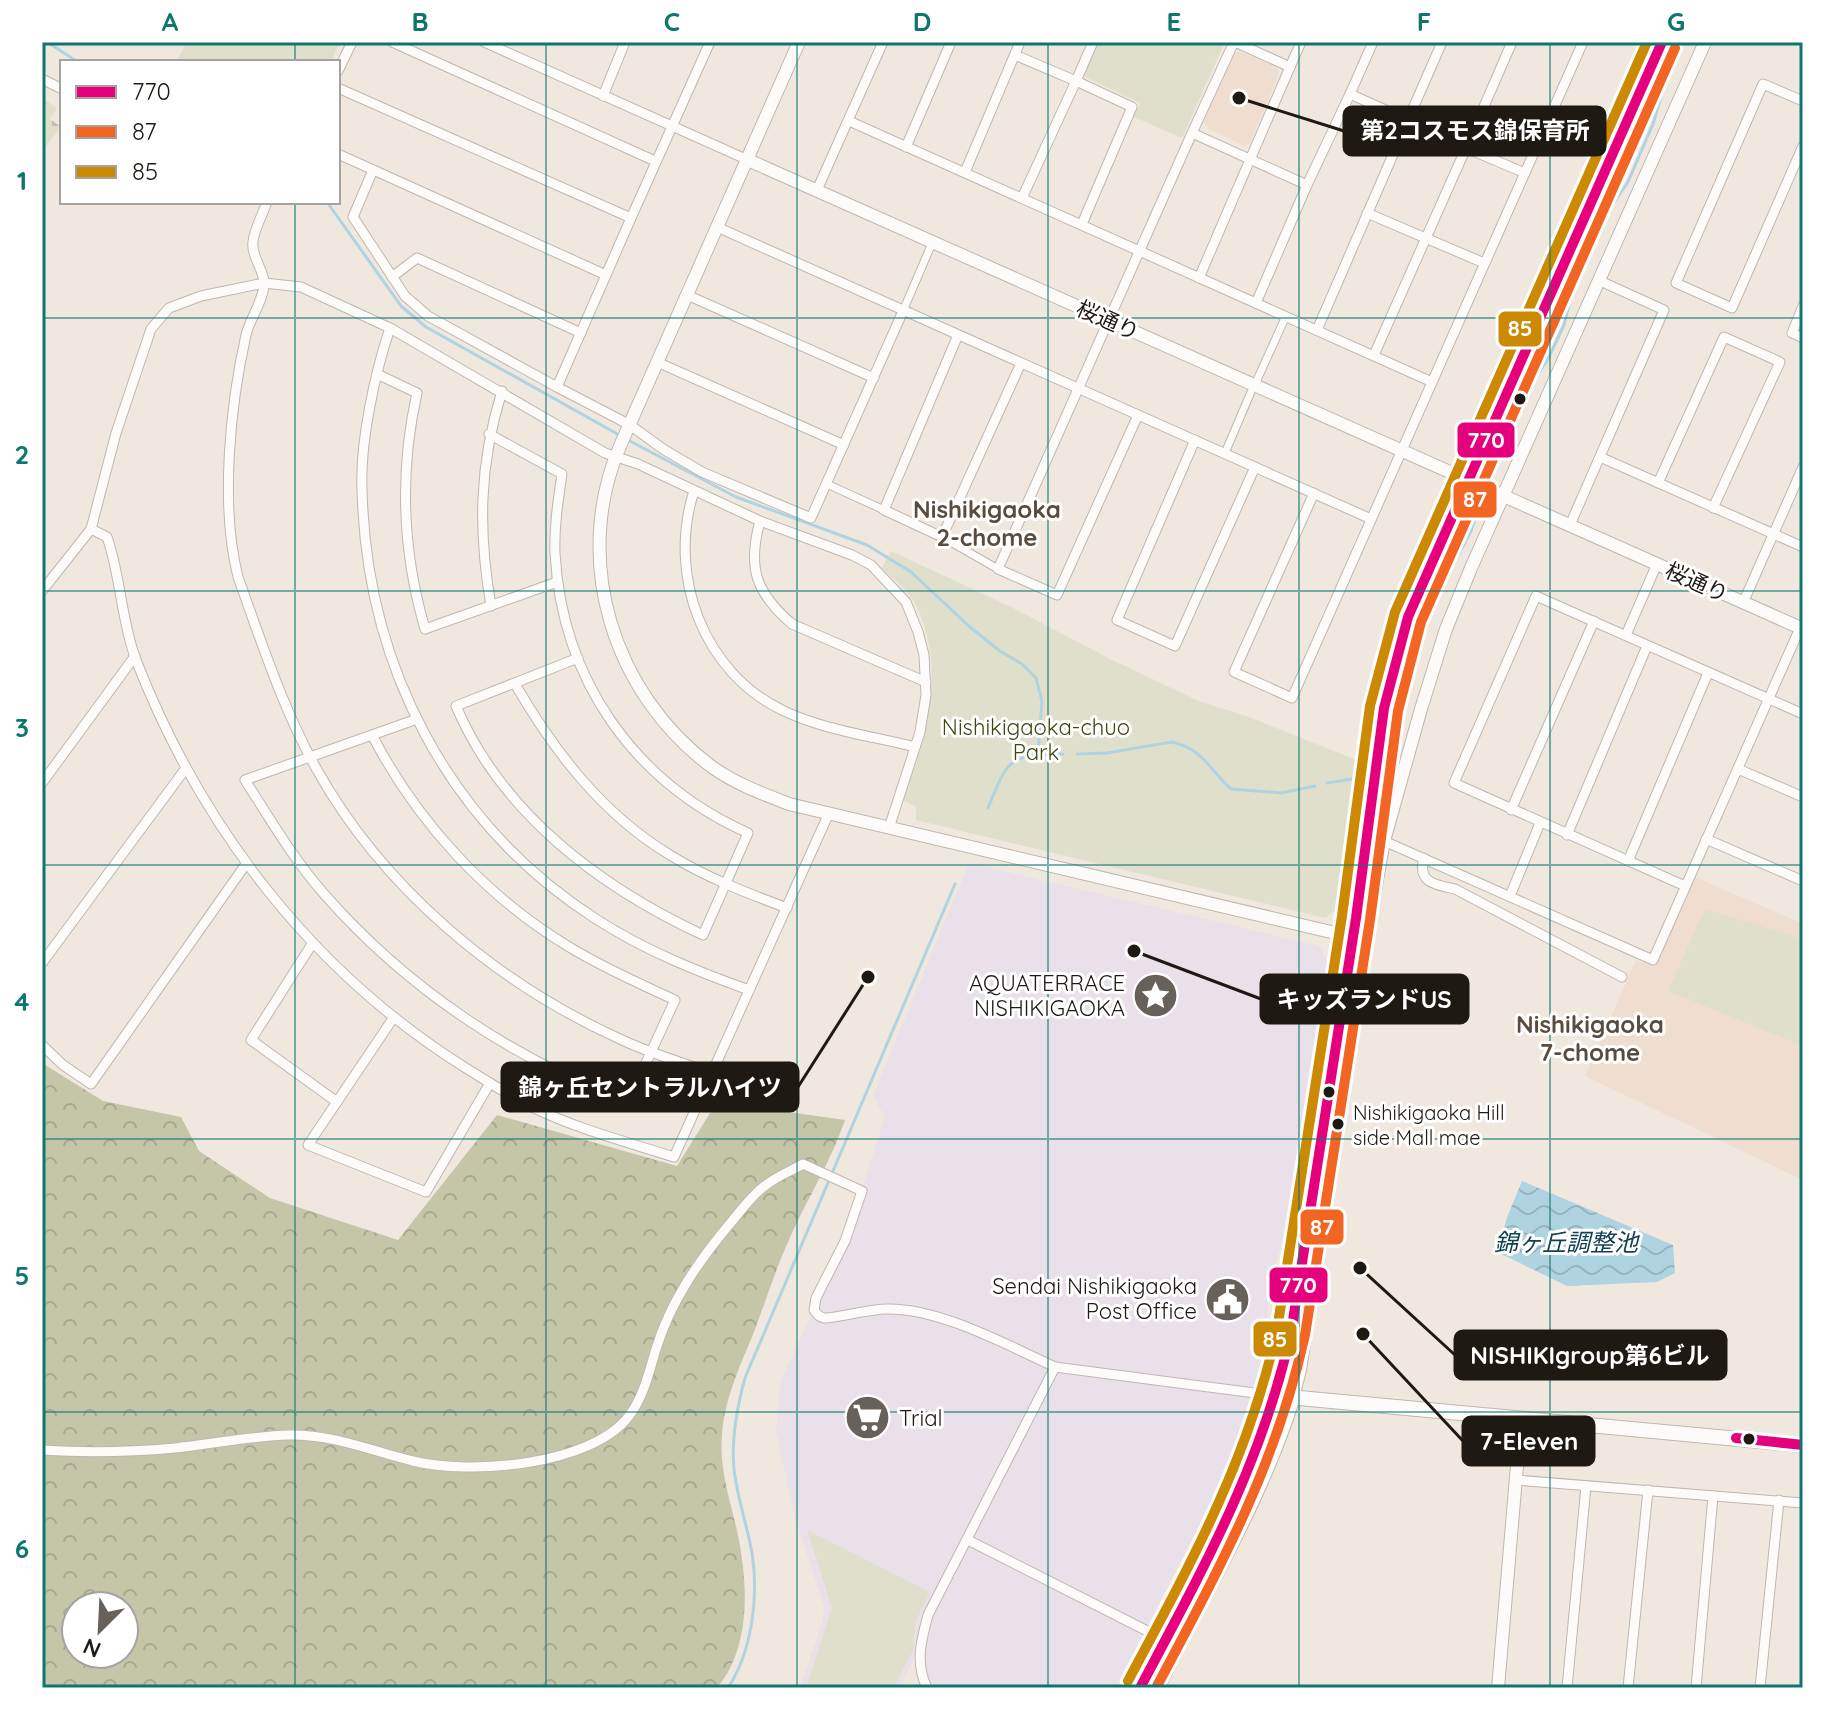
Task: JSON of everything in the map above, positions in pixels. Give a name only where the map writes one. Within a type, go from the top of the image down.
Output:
[{"type":"main road","points":[[1286,1396],[1803,1445]]},
{"type":"main road","points":[[1140,1688],[1239,1499],[1286,1396]]},
{"type":"main road","points":[[1157,1688],[1260,1489],[1279,1442],[1286,1396]]},
{"type":"street","points":[[340,67],[352,42]]},
{"type":"street","points":[[392,42],[655,161]]},
{"type":"street","points":[[484,42],[748,160]]},
{"type":"street","points":[[603,96],[625,42]]},
{"type":"street","points":[[557,387],[710,42]]},
{"type":"street","points":[[799,42],[623,441],[602,512],[601,585],[614,634],[633,677],[663,721],[712,767],[760,793],[889,828],[1359,939]]},
{"type":"street","points":[[817,190],[883,42]]},
{"type":"street","points":[[906,147],[951,42]]},
{"type":"street","points":[[965,172],[1020,42]]},
{"type":"street","points":[[1022,198],[1093,42]]},
{"type":"street","points":[[998,569],[1234,42],[1290,67]]},
{"type":"street","points":[[1199,278],[1301,42]]},
{"type":"street","points":[[1256,303],[1373,42]]},
{"type":"street","points":[[1317,330],[1442,42]]},
{"type":"street","points":[[1374,355],[1512,42]]},
{"type":"street","points":[[1314,493],[1234,672],[1292,698],[1583,42]]},
{"type":"street","points":[[42,1450],[82,1453],[169,1448],[288,1435],[319,1436],[414,1462],[447,1467],[525,1462],[572,1451],[611,1434],[630,1415],[641,1396],[656,1349],[681,1289],[710,1247],[756,1193],[803,1164],[862,1191],[845,1241],[816,1298],[814,1310],[820,1317],[828,1319],[845,1313],[888,1309],[914,1312],[967,1328],[1055,1367],[1286,1396],[1291,1333],[1359,939],[1384,708],[1408,617],[1472,481],[1662,42]]},
{"type":"street","points":[[1359,939],[1399,779],[1446,629],[1500,494],[1705,42]]},
{"type":"street","points":[[1015,55],[1132,107],[1082,224]]},
{"type":"street","points":[[42,79],[60,88]]},
{"type":"street","points":[[1803,101],[1763,84],[1676,283],[1732,308],[1803,146]]},
{"type":"street","points":[[340,89],[631,218]]},
{"type":"street","points":[[1350,94],[1408,120]]},
{"type":"street","points":[[849,121],[1432,382]]},
{"type":"street","points":[[1192,133],[1307,185]]},
{"type":"street","points":[[1466,148],[1525,173]]},
{"type":"street","points":[[340,155],[606,275]]},
{"type":"street","name":"桜通り","points":[[748,160],[1802,629]]},
{"type":"street","points":[[373,170],[353,217],[405,296],[428,316],[557,387],[623,441],[638,464],[760,521],[871,565],[910,609],[924,655],[924,718],[889,828]]},
{"type":"street","points":[[266,204],[252,244],[264,283],[247,332],[235,402],[230,463],[231,551],[253,620],[309,756],[339,807],[363,838],[439,921],[492,964],[552,1005],[620,1039],[711,1073]]},
{"type":"street","points":[[1367,213],[1484,263]]},
{"type":"street","points":[[717,227],[1371,519]]},
{"type":"street","points":[[42,591],[91,529],[116,433],[151,329],[169,308],[178,303],[264,283],[301,287],[390,328],[502,391],[623,441],[663,449],[702,472],[811,518],[930,248]]},
{"type":"street","points":[[392,277],[417,258],[581,333]]},
{"type":"street","points":[[1570,525],[1664,310],[1598,280]]},
{"type":"street","points":[[687,295],[874,378]]},
{"type":"street","points":[[1803,306],[1792,333],[1803,338]]},
{"type":"street","points":[[1257,380],[1286,316]]},
{"type":"street","points":[[390,328],[377,374],[361,485],[365,546],[378,613],[401,682],[430,746],[474,812],[550,885],[639,945],[749,990]]},
{"type":"street","points":[[884,510],[958,335]]},
{"type":"street","points":[[1658,483],[1724,337],[1780,362],[1713,508]]},
{"type":"street","points":[[657,362],[844,445]]},
{"type":"street","points":[[942,537],[1021,363]]},
{"type":"street","points":[[377,374],[417,393],[408,437],[404,500],[409,562],[425,629],[557,582]]},
{"type":"street","points":[[491,606],[483,563],[483,469],[489,434],[502,391]]},
{"type":"street","points":[[1225,453],[1251,392]]},
{"type":"street","points":[[827,484],[1057,595],[1138,415]]},
{"type":"street","points":[[489,434],[562,474],[555,528],[557,582],[565,623],[599,704],[645,763],[675,791],[703,810],[748,833],[703,935],[624,895],[554,839],[511,796],[472,739],[456,706],[578,658]]},
{"type":"street","points":[[1195,440],[1117,620],[1175,646],[1255,467]]},
{"type":"street","points":[[1600,457],[1803,547]]},
{"type":"street","points":[[1743,603],[1803,467]]},
{"type":"street","points":[[694,491],[684,542],[687,579],[700,623],[726,665],[754,692],[794,716],[915,747]]},
{"type":"street","points":[[760,521],[755,541],[754,568],[762,590],[780,614],[800,628],[926,682]]},
{"type":"street","points":[[91,529],[107,537],[111,548],[126,631],[154,703],[186,768],[246,864],[312,944],[394,1017],[430,1045],[490,1083],[532,1107],[586,1129],[674,1157],[829,813]]},
{"type":"street","points":[[1626,635],[1657,564]]},
{"type":"street","points":[[1685,886],[1454,783],[1536,596],[1803,714]]},
{"type":"street","points":[[1511,810],[1594,621]]},
{"type":"street","points":[[1384,841],[1653,960],[1802,629]]},
{"type":"street","points":[[1567,835],[1647,646]]},
{"type":"street","points":[[42,783],[135,656]]},
{"type":"street","points":[[1628,861],[1708,673]]},
{"type":"street","points":[[515,684],[556,749],[605,803],[669,855],[727,885],[787,908]]},
{"type":"street","points":[[372,735],[428,821],[482,881],[511,907],[570,947],[675,1000],[628,1102],[535,1062],[482,1031],[421,986],[324,895],[245,780],[417,719]]},
{"type":"street","points":[[42,963],[186,768]]},
{"type":"street","points":[[1738,769],[1803,797]]},
{"type":"street","points":[[1510,896],[1540,823]]},
{"type":"street","points":[[1706,839],[1803,881]]},
{"type":"street","points":[[1424,858],[1421,870],[1429,883],[1455,889],[1622,977]]},
{"type":"street","points":[[42,1045],[63,1065],[91,1084],[246,864]]},
{"type":"street","points":[[312,944],[251,1040],[337,1102]]},
{"type":"street","points":[[394,1017],[308,1145],[426,1192],[490,1083]]},
{"type":"street","points":[[927,1688],[920,1674],[919,1648],[928,1615],[1055,1367]]},
{"type":"street","points":[[1498,1688],[1521,1419]]},
{"type":"street","points":[[1516,1480],[1803,1503]]},
{"type":"street","points":[[1567,1688],[1586,1486]]},
{"type":"street","points":[[1628,1688],[1648,1490]]},
{"type":"street","points":[[1696,1688],[1713,1496]]},
{"type":"street","points":[[1760,1688],[1779,1500]]},
{"type":"street","points":[[968,1540],[1165,1640]]},
{"type":"shaded area","points":[[1238,51],[1276,66],[1279,73],[1250,143],[1245,146],[1209,129],[1203,122],[1232,57]]},
{"type":"shaded area","points":[[969,863],[1319,946],[1329,964],[1281,1248],[1270,1279],[1265,1350],[1256,1383],[1252,1416],[1221,1483],[1115,1688],[927,1688],[919,1650],[899,1688],[800,1688],[823,1621],[824,1606],[795,1517],[776,1432],[780,1383],[845,1241],[885,1117],[873,1096]]},
{"type":"shaded area","points":[[1695,877],[1803,924],[1803,1180],[1585,1076],[1636,960],[1655,967]]},
{"type":"green space","points":[[187,42],[340,42],[332,60],[177,60]]},
{"type":"green space","points":[[1096,42],[1225,42],[1182,138],[1134,117],[1140,103],[1083,76]]},
{"type":"green space","points":[[42,98],[57,108],[50,119],[60,128],[42,151]]},
{"type":"green space","name":"Nishikigaoka-chuo Park","points":[[891,551],[1199,701],[1246,716],[1364,763],[1338,908],[1325,918],[916,820],[916,807],[903,800],[919,752],[930,703],[930,654],[916,605],[882,568]]},
{"type":"green space","points":[[1705,909],[1803,939],[1803,1046],[1668,991]]},
{"type":"green space","points":[[42,1063],[103,1101],[181,1117],[199,1151],[270,1198],[398,1240],[497,1115],[677,1166],[717,1102],[845,1120],[786,1247],[737,1373],[726,1410],[722,1460],[741,1550],[745,1592],[742,1633],[728,1671],[717,1688],[42,1688]]},
{"type":"green space","points":[[807,1530],[930,1592],[915,1623],[913,1651],[893,1688],[806,1688],[832,1608]]},
{"type":"water","name":"錦ヶ丘調整池","points":[[1522,1181],[1673,1245],[1675,1273],[1657,1282],[1567,1286],[1499,1253],[1506,1220]]},
{"type":"waterway","points":[[47,42],[75,60]]},
{"type":"waterway","points":[[1487,485],[1519,400],[1547,361],[1564,325],[1572,292],[1596,229],[1628,182],[1683,42]]},
{"type":"waterway","points":[[328,204],[401,306],[426,327],[621,436]]},
{"type":"waterway","points":[[628,440],[736,497],[867,545],[911,572],[970,627],[1022,664],[1036,678],[1042,701],[1038,754]]},
{"type":"waterway","points":[[1388,752],[1391,750],[1412,648],[1471,531],[1484,493]]},
{"type":"waterway","points":[[1077,754],[1107,753],[1172,742],[1191,749],[1231,789],[1281,793],[1315,786]]},
{"type":"waterway","points":[[988,808],[1000,779],[1012,763],[1031,756],[1063,754]]},
{"type":"waterway","points":[[1327,783],[1352,779],[1357,775]]},
{"type":"waterway","points":[[728,1688],[748,1641],[755,1587],[752,1553],[737,1490],[733,1457],[735,1423],[745,1378],[955,884]]},
{"type":"transit line","name":"85","points":[[1128,1681],[1215,1511],[1250,1424],[1277,1330],[1342,916],[1370,706],[1395,612],[1647,42]]},
{"type":"transit line","name":"770","points":[[1140,1688],[1208,1558],[1247,1472],[1264,1428],[1291,1333],[1356,918],[1384,708],[1408,617],[1662,42]]},
{"type":"transit line","name":"87","points":[[1156,1688],[1243,1517],[1278,1429],[1305,1335],[1370,920],[1398,711],[1421,622],[1675,48]]},
{"type":"transit line","name":"770","points":[[1736,1438],[1803,1445]]},
{"type":"place","name":"第2コスモス錦保育所","points":[[1239,98]]},
{"type":"place","name":"キッズランドUS","points":[[1134,951]]},
{"type":"place","name":"錦ヶ丘セントラルハイツ","points":[[868,977]]},
{"type":"place","name":"AQUATERRACE NISHIKIGAOKA","points":[[1156,996]]},
{"type":"place","name":"Nishikigaoka Hill side Mall mae","points":[[1338,1124]]},
{"type":"place","name":"NISHIKIgroup第6ビル","points":[[1360,1268]]},
{"type":"place","name":"Sendai Nishikigaoka Post Office","points":[[1228,1299]]},
{"type":"place","name":"7-Eleven","points":[[1363,1334]]},
{"type":"place","name":"Trial","points":[[868,1418]]},
{"type":"district","name":"Nishikigaoka 2-chome","points":[[987,524]]},
{"type":"district","name":"Nishikigaoka 7-chome","points":[[1590,1039]]}]
